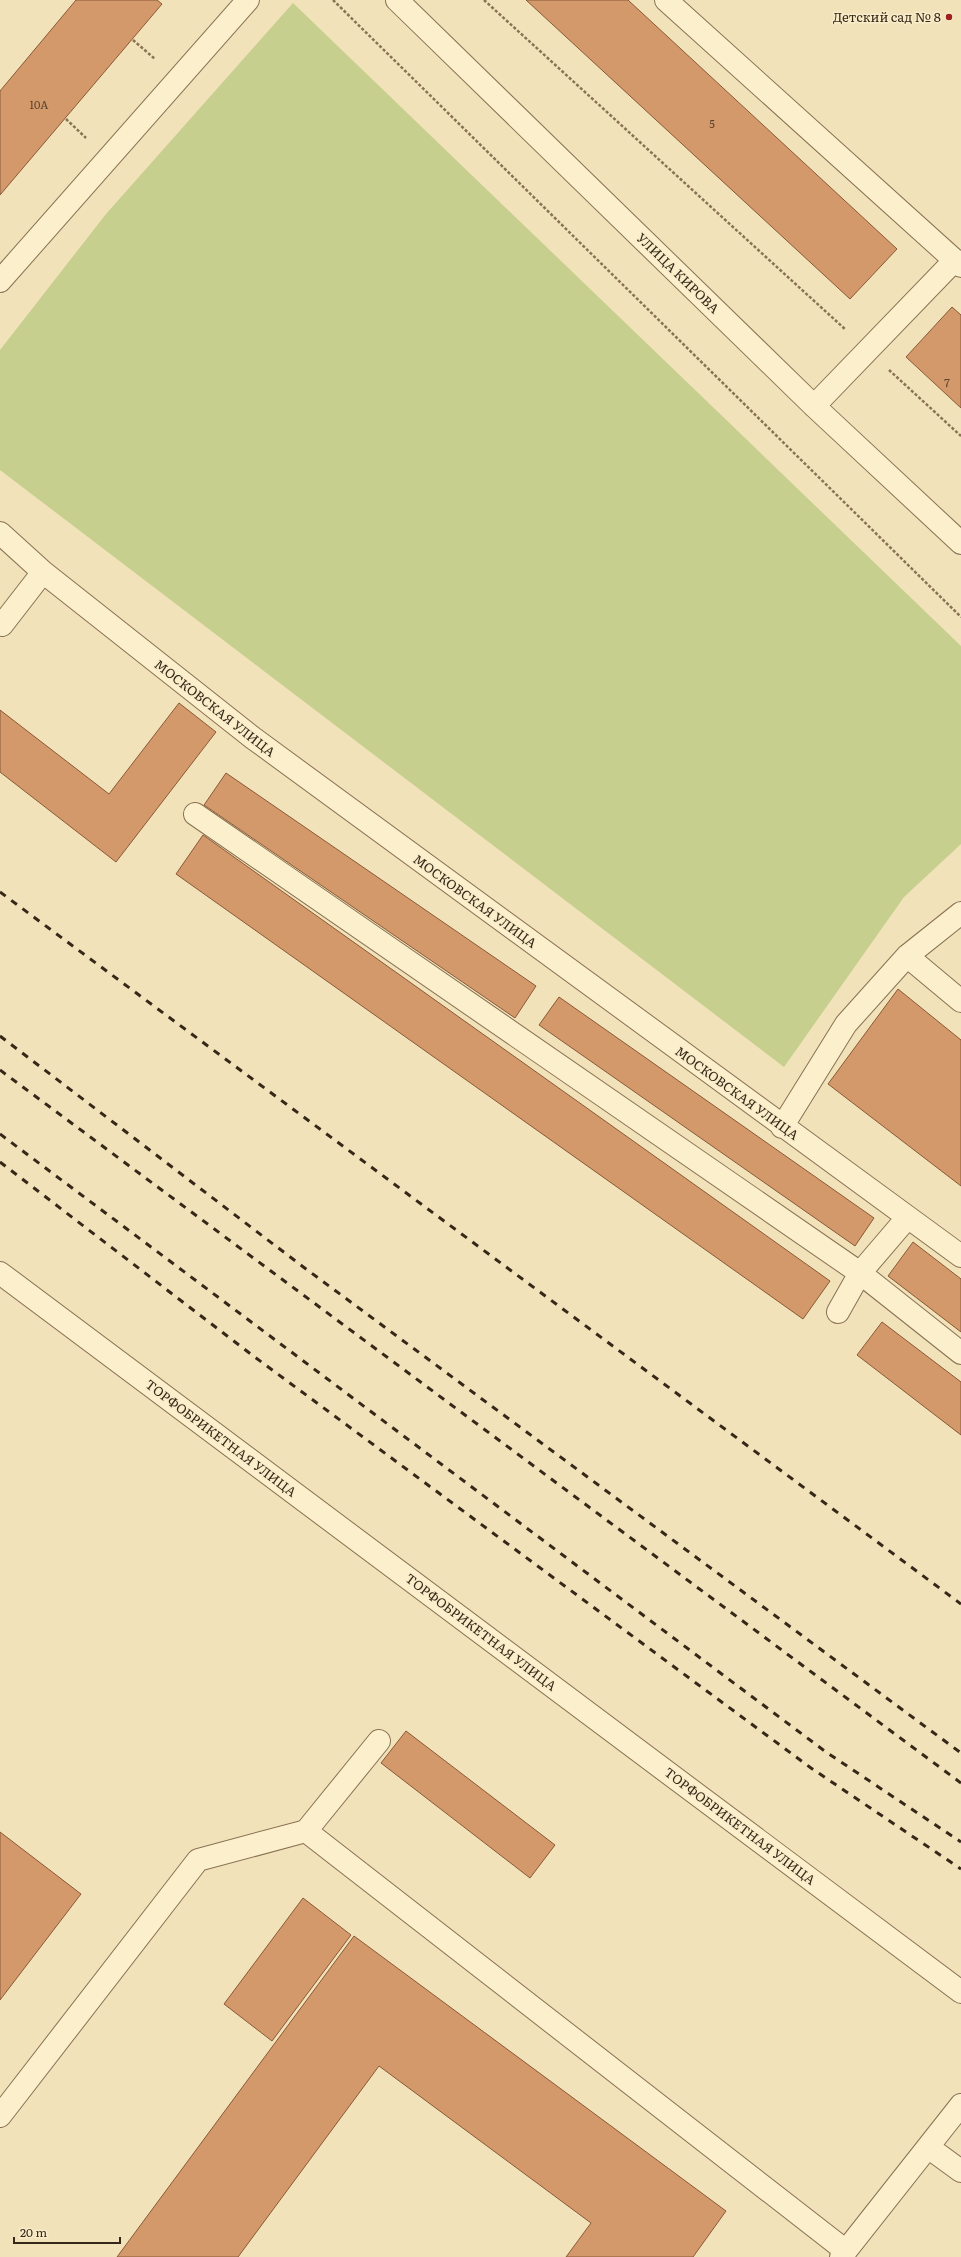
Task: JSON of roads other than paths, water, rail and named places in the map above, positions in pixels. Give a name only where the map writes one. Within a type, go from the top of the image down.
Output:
[{"type":"street","points":[[0,281],[248,0]]},
{"type":"street","name":"УЛИЦА КИРОВА","points":[[397,0],[814,406],[961,543]]},
{"type":"street","points":[[666,0],[958,263],[814,406]]},
{"type":"street","name":"МОСКОВСКАЯ УЛИЦА","points":[[0,533],[44,572],[253,738],[907,1218],[961,1256]]},
{"type":"street","points":[[2,625],[44,572]]},
{"type":"street","points":[[195,814],[860,1273],[961,1354]]},
{"type":"street","points":[[782,1126],[846,1024],[907,956],[961,913]]},
{"type":"street","points":[[907,956],[961,1001]]},
{"type":"street","points":[[838,1312],[860,1273],[907,1218]]},
{"type":"street","name":"ТОРФОБРИКЕТНАЯ УЛИЦА","points":[[0,1273],[961,1992]]},
{"type":"street","points":[[0,2116],[198,1860],[306,1831],[379,1740]]},
{"type":"street","points":[[306,1831],[844,2254],[961,2105]]},
{"type":"street","points":[[928,2146],[961,2171]]},
{"type":"railway","points":[[0,892],[961,1604]]},
{"type":"railway","points":[[0,1036],[302,1266],[961,1753]]},
{"type":"railway","points":[[0,1070],[961,1783]]},
{"type":"railway","points":[[0,1134],[826,1752],[961,1842]]},
{"type":"railway","points":[[0,1162],[252,1355],[811,1768],[961,1869]]},
{"type":"place","name":"Детский сад № 8","points":[[949,17]]}]
